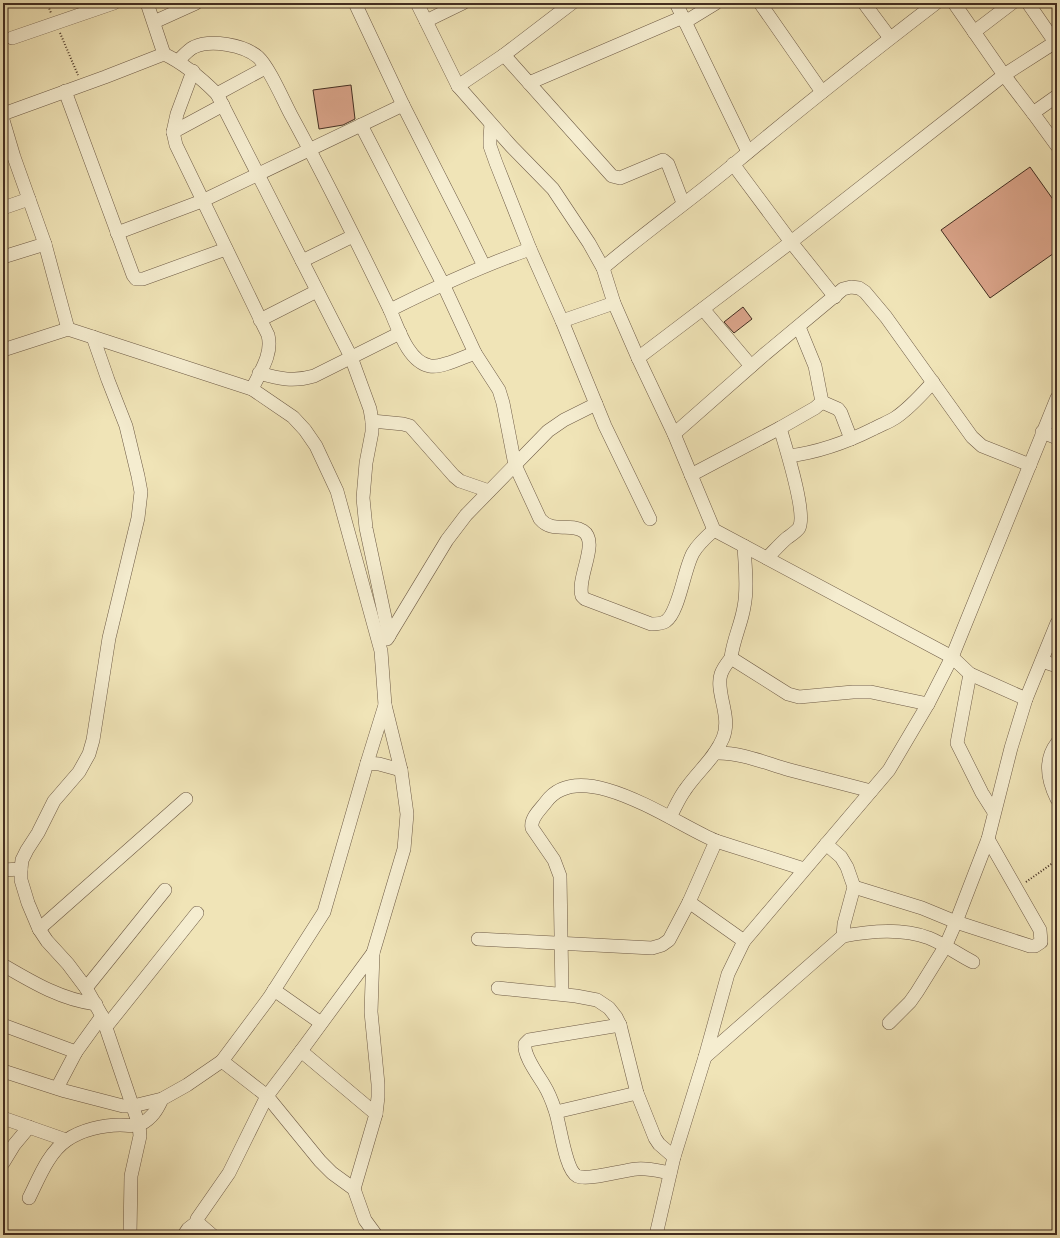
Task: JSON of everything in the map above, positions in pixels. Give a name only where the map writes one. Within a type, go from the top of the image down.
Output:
[{"type":"street","points":[[12,38],[114,3]]},
{"type":"street","points":[[147,3],[164,54],[193,71],[220,100],[350,357],[370,409],[372,432],[366,463],[363,498],[366,528],[389,636]]},
{"type":"street","points":[[154,22],[196,3]]},
{"type":"street","points":[[355,3],[403,105],[464,223],[484,266]]},
{"type":"street","points":[[417,3],[458,86],[553,189],[589,243],[603,268],[614,303],[674,434],[714,530],[952,656],[970,674],[1026,699]]},
{"type":"street","points":[[426,21],[463,3]]},
{"type":"street","points":[[458,86],[504,55],[572,3]]},
{"type":"street","points":[[676,3],[748,152]]},
{"type":"street","points":[[529,84],[684,20],[716,3]]},
{"type":"street","points":[[760,3],[822,92]]},
{"type":"street","points":[[864,3],[890,38]]},
{"type":"street","points":[[603,268],[822,92],[936,3]]},
{"type":"street","points":[[954,3],[1004,75],[1034,113],[1057,146]]},
{"type":"street","points":[[974,32],[1012,3]]},
{"type":"street","points":[[638,358],[791,242],[1004,75],[1056,42],[1028,3]]},
{"type":"street","points":[[178,61],[195,47],[208,44],[230,45],[248,51],[259,58],[310,149],[400,333],[414,358],[431,366],[444,365],[475,353]]},
{"type":"street","points":[[3,114],[164,54]]},
{"type":"street","points":[[504,55],[612,176],[620,178],[663,160],[668,164],[683,203]]},
{"type":"street","points":[[173,132],[265,68]]},
{"type":"street","points":[[193,71],[183,95],[173,132],[176,145],[270,343],[269,352],[252,389]]},
{"type":"street","points":[[65,91],[117,233],[133,275],[136,278],[139,280],[143,279],[226,249]]},
{"type":"street","points":[[1034,113],[1056,98]]},
{"type":"street","points":[[117,233],[202,201],[403,105]]},
{"type":"street","points":[[3,120],[8,159],[29,199],[45,244],[68,329]]},
{"type":"street","points":[[492,124],[490,142],[496,163],[530,249],[562,321],[605,426],[650,519]]},
{"type":"street","points":[[361,125],[443,284],[475,353],[499,390],[503,403],[514,465],[536,513],[545,524],[552,527],[580,529],[586,533],[590,539],[590,548],[580,586],[582,596],[585,599],[651,624],[665,622],[671,616],[678,600],[684,577],[694,552],[701,542],[714,530]]},
{"type":"street","points":[[734,164],[791,242],[835,297]]},
{"type":"street","points":[[3,208],[29,199]]},
{"type":"street","points":[[302,261],[353,236]]},
{"type":"street","points":[[3,257],[45,244]]},
{"type":"street","points":[[390,310],[484,266],[530,249]]},
{"type":"street","points":[[674,434],[751,366],[843,289],[851,286],[859,288],[865,292],[886,317],[972,437],[982,446],[1030,465]]},
{"type":"street","points":[[260,320],[317,291]]},
{"type":"street","points":[[562,321],[614,303]]},
{"type":"street","points":[[703,309],[751,366]]},
{"type":"street","points":[[799,327],[815,366],[822,402]]},
{"type":"street","points":[[3,350],[68,329],[252,389],[293,417],[305,430],[316,446],[337,491],[381,651],[385,705],[401,770],[407,814],[404,849],[373,953],[371,1012],[378,1097],[376,1114],[354,1189]]},
{"type":"street","points":[[259,373],[286,380],[300,380],[314,376],[400,333]]},
{"type":"street","points":[[93,337],[126,426],[138,476],[140,492],[138,518],[110,638],[93,740],[89,754],[79,772],[54,801],[41,828],[27,850],[22,860],[21,880],[28,904],[39,929],[47,941],[68,964],[96,1004],[104,1022],[140,1125],[140,1136],[131,1176],[130,1235]]},
{"type":"street","points":[[789,456],[812,453],[832,447],[895,418],[916,400],[933,382]]},
{"type":"street","points":[[656,1235],[674,1157],[705,1057],[728,974],[744,941],[889,770],[928,704],[952,656],[1057,398]]},
{"type":"street","points":[[691,475],[780,428],[815,408],[822,402]]},
{"type":"street","points":[[822,402],[838,409],[851,439]]},
{"type":"street","points":[[381,651],[447,540],[466,515],[548,431],[564,420],[596,404]]},
{"type":"street","points":[[372,421],[410,426],[460,481],[489,491]]},
{"type":"street","points":[[767,558],[800,527],[801,521],[798,498],[789,456],[780,428]]},
{"type":"street","points":[[1042,432],[1057,438]]},
{"type":"street","points":[[670,817],[685,790],[715,753],[723,738],[726,727],[720,675],[724,666],[731,658],[733,643],[744,609],[746,596],[744,546]]},
{"type":"street","points":[[889,1023],[910,1002],[944,947],[956,922],[988,839],[1011,748],[1026,699],[1057,623]]},
{"type":"street","points":[[731,658],[788,694],[799,696],[871,692],[928,704]]},
{"type":"street","points":[[1042,661],[1057,666]]},
{"type":"street","points":[[970,674],[957,743],[982,793],[994,812]]},
{"type":"street","points":[[3,1071],[56,1088],[123,1106],[133,1106],[162,1099],[187,1085],[222,1061],[274,990],[324,912],[385,705]]},
{"type":"street","points":[[1057,743],[1054,747],[1049,777],[1052,790],[1057,799]]},
{"type":"street","points":[[715,753],[744,756],[790,770],[871,791]]},
{"type":"street","points":[[367,763],[379,764],[401,770]]},
{"type":"street","points":[[562,994],[560,876],[554,860],[532,828],[531,824],[533,818],[549,798],[562,789],[575,786],[595,786],[611,790],[670,817],[697,833],[804,869]]},
{"type":"street","points":[[39,929],[186,800]]},
{"type":"street","points":[[854,887],[922,908],[956,922],[1030,946],[1035,946],[1041,942],[1040,930],[988,839]]},
{"type":"street","points":[[478,939],[652,948],[662,945],[669,940],[689,902],[716,840]]},
{"type":"street","points":[[826,844],[841,858],[847,867],[854,887],[844,924],[843,936]]},
{"type":"street","points":[[3,870],[21,869]]},
{"type":"street","points":[[86,988],[165,890]]},
{"type":"street","points":[[689,902],[744,941]]},
{"type":"street","points":[[56,1088],[76,1052],[104,1022],[197,913]]},
{"type":"street","points":[[705,1057],[843,936],[865,932],[888,931],[914,934],[930,939],[973,962]]},
{"type":"street","points":[[184,1235],[188,1229],[197,1222],[199,1216],[229,1173],[267,1096],[373,953]]},
{"type":"street","points":[[3,965],[42,987],[68,998],[96,1004]]},
{"type":"street","points":[[498,988],[562,994],[597,1000],[610,1008],[620,1025],[637,1093],[655,1138],[659,1144],[674,1157]]},
{"type":"street","points":[[274,990],[321,1023]]},
{"type":"street","points":[[3,1025],[76,1052]]},
{"type":"street","points":[[620,1025],[527,1041],[525,1044],[525,1050],[536,1073],[550,1096],[556,1112],[569,1166],[576,1175],[582,1177],[594,1176],[637,1169],[649,1169],[670,1173]]},
{"type":"street","points":[[301,1051],[376,1114]]},
{"type":"street","points":[[222,1061],[267,1096],[320,1161],[337,1177],[354,1189],[365,1220],[376,1235]]},
{"type":"street","points":[[556,1112],[637,1093]]},
{"type":"street","points":[[29,1198],[49,1158],[66,1140],[78,1134],[96,1129],[119,1125],[140,1125],[157,1110],[162,1099]]},
{"type":"street","points":[[3,1118],[66,1140]]},
{"type":"street","points":[[3,1163],[29,1127]]},
{"type":"street","points":[[197,1222],[212,1235]]},
{"type":"path","points":[[47,3],[82,85]]},
{"type":"path","points":[[1017,889],[1057,860]]},
{"type":"building","points":[[351,85],[355,119],[343,125],[319,129],[313,90]]},
{"type":"building","points":[[1030,167],[1057,205],[1057,251],[990,298],[941,230]]},
{"type":"building","points":[[743,307],[752,319],[734,333],[724,322]]}]
